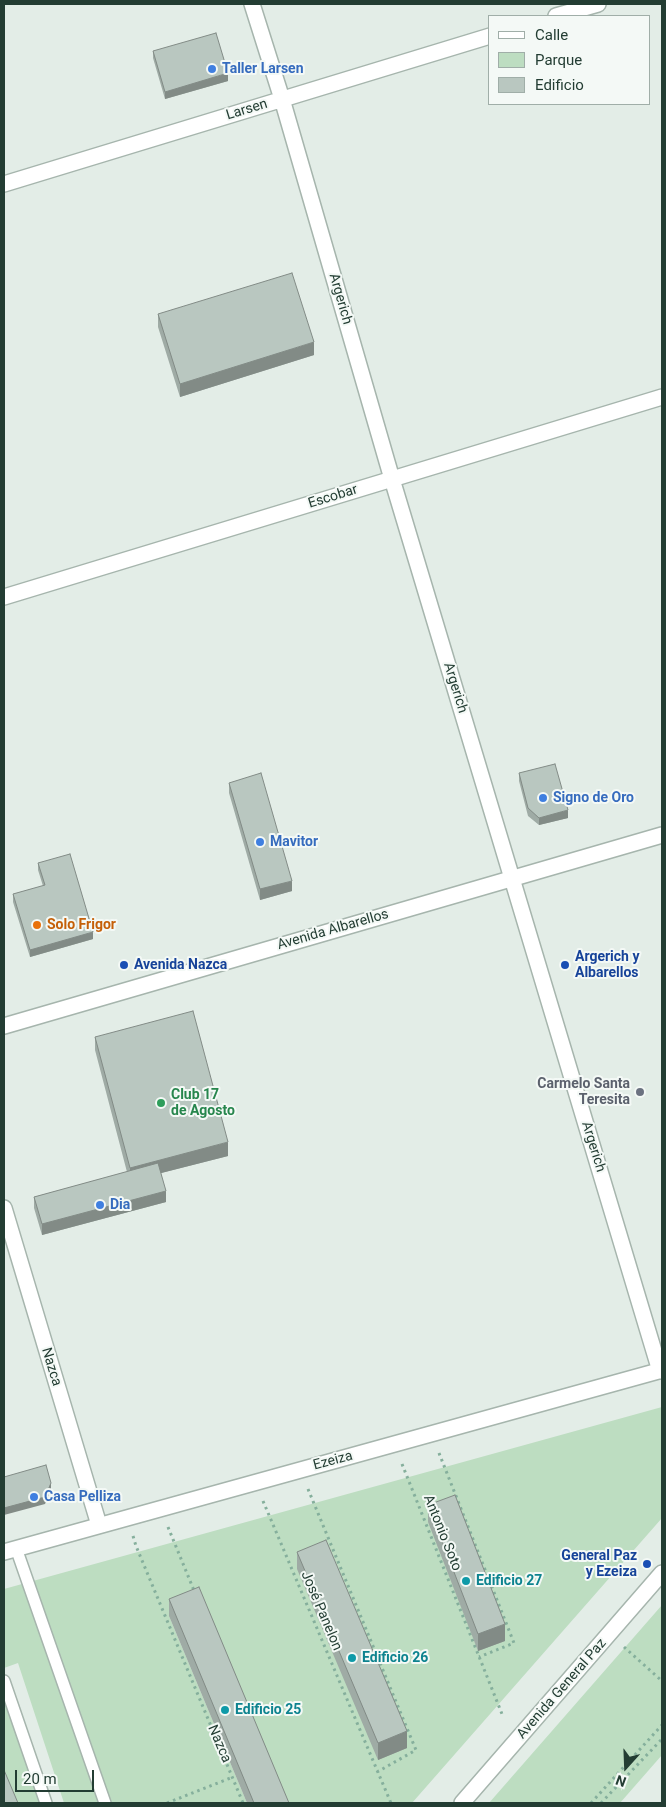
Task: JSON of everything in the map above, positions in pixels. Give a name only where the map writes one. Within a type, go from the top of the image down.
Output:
[{"type":"street","name":"Argerich","points":[[252,4],[282,99],[392,480],[661,1370]]},
{"type":"street","points":[[560,15],[598,4]]},
{"type":"street","name":"Larsen","points":[[4,184],[488,37]]},
{"type":"street","name":"Escobar","points":[[4,597],[662,397]]},
{"type":"street","name":"Avenida Albarellos","points":[[4,1026],[662,835]]},
{"type":"street","name":"Nazca","points":[[4,1208],[99,1525]]},
{"type":"street","name":"Ezeiza","points":[[10,1550],[661,1370]]},
{"type":"street","name":"Avenida General Paz","points":[[462,1803],[662,1573]]},
{"type":"lane","points":[[10,1550],[105,1803]]},
{"type":"lane","points":[[4,1681],[46,1803]]},
{"type":"path","points":[[432,1434],[514,1642],[479,1657]]},
{"type":"path","name":"Antonio Soto","points":[[394,1444],[502,1714]]},
{"type":"path","points":[[300,1470],[416,1750],[377,1772]]},
{"type":"path","name":"José Panelon","points":[[255,1482],[390,1803]]},
{"type":"path","points":[[160,1508],[199,1601]]},
{"type":"path","name":"Nazca","points":[[128,1517],[136,1546],[244,1803]]},
{"type":"path","points":[[610,1634],[662,1681]]},
{"type":"path","points":[[591,1803],[662,1725]]},
{"type":"path","points":[[601,1803],[662,1739]]},
{"type":"path","points":[[167,1803],[233,1777]]},
{"type":"green space","points":[[662,1407],[662,1518],[412,1803],[282,1803],[169,1616],[247,1803],[64,1803],[18,1663],[4,1668],[4,1589]],"holes":[[[429,1522],[505,1640],[478,1650]]]},
{"type":"green space","points":[[662,1605],[662,1755],[620,1803],[489,1803]]},
{"type":"green space","points":[[4,1681],[46,1803],[11,1803],[4,1787]]},
{"type":"building","points":[[216,33],[228,73],[165,92],[153,51]]},
{"type":"building","points":[[292,273],[314,342],[180,384],[158,314]]},
{"type":"building","name":"Signo de Oro","points":[[555,764],[568,810],[539,818],[528,808],[519,773]]},
{"type":"building","name":"Mavitor","points":[[261,773],[292,881],[260,889],[229,783]]},
{"type":"building","points":[[70,854],[93,932],[30,950],[13,894],[45,885],[38,863]]},
{"type":"building","name":"Club 17 de Agosto","points":[[193,1011],[228,1142],[130,1168],[95,1037]]},
{"type":"building","name":"Dia","points":[[158,1163],[166,1191],[42,1224],[34,1197]]},
{"type":"building","points":[[46,1465],[51,1483],[45,1497],[4,1508],[4,1477]]},
{"type":"building","name":"Edificio 27","points":[[455,1495],[505,1624],[478,1634],[428,1505]]},
{"type":"building","name":"Edificio 26","points":[[326,1540],[407,1731],[378,1743],[297,1552]]},
{"type":"building","name":"Edificio 25","points":[[199,1587],[289,1803],[254,1803],[169,1599]]},
{"type":"building","points":[[4,1770],[18,1803],[4,1803]]},
{"type":"place","name":"Taller Larsen","points":[[212,69]]},
{"type":"place","name":"Signo de Oro","points":[[543,798]]},
{"type":"place","name":"Mavitor","points":[[260,842]]},
{"type":"place","name":"Solo Frigor","points":[[37,925]]},
{"type":"place","name":"Avenida Nazca","points":[[124,965]]},
{"type":"place","name":"Argerich y Albarellos","points":[[565,965]]},
{"type":"place","name":"Carmelo Santa Teresita","points":[[640,1092]]},
{"type":"place","name":"Club 17 de Agosto","points":[[161,1103]]},
{"type":"place","name":"Dia","points":[[100,1205]]},
{"type":"place","name":"Casa Pelliza","points":[[34,1497]]},
{"type":"place","name":"General Paz y Ezeiza","points":[[647,1564]]},
{"type":"place","name":"Edificio 27","points":[[466,1581]]},
{"type":"place","name":"Edificio 26","points":[[352,1658]]},
{"type":"place","name":"Edificio 25","points":[[225,1710]]}]
